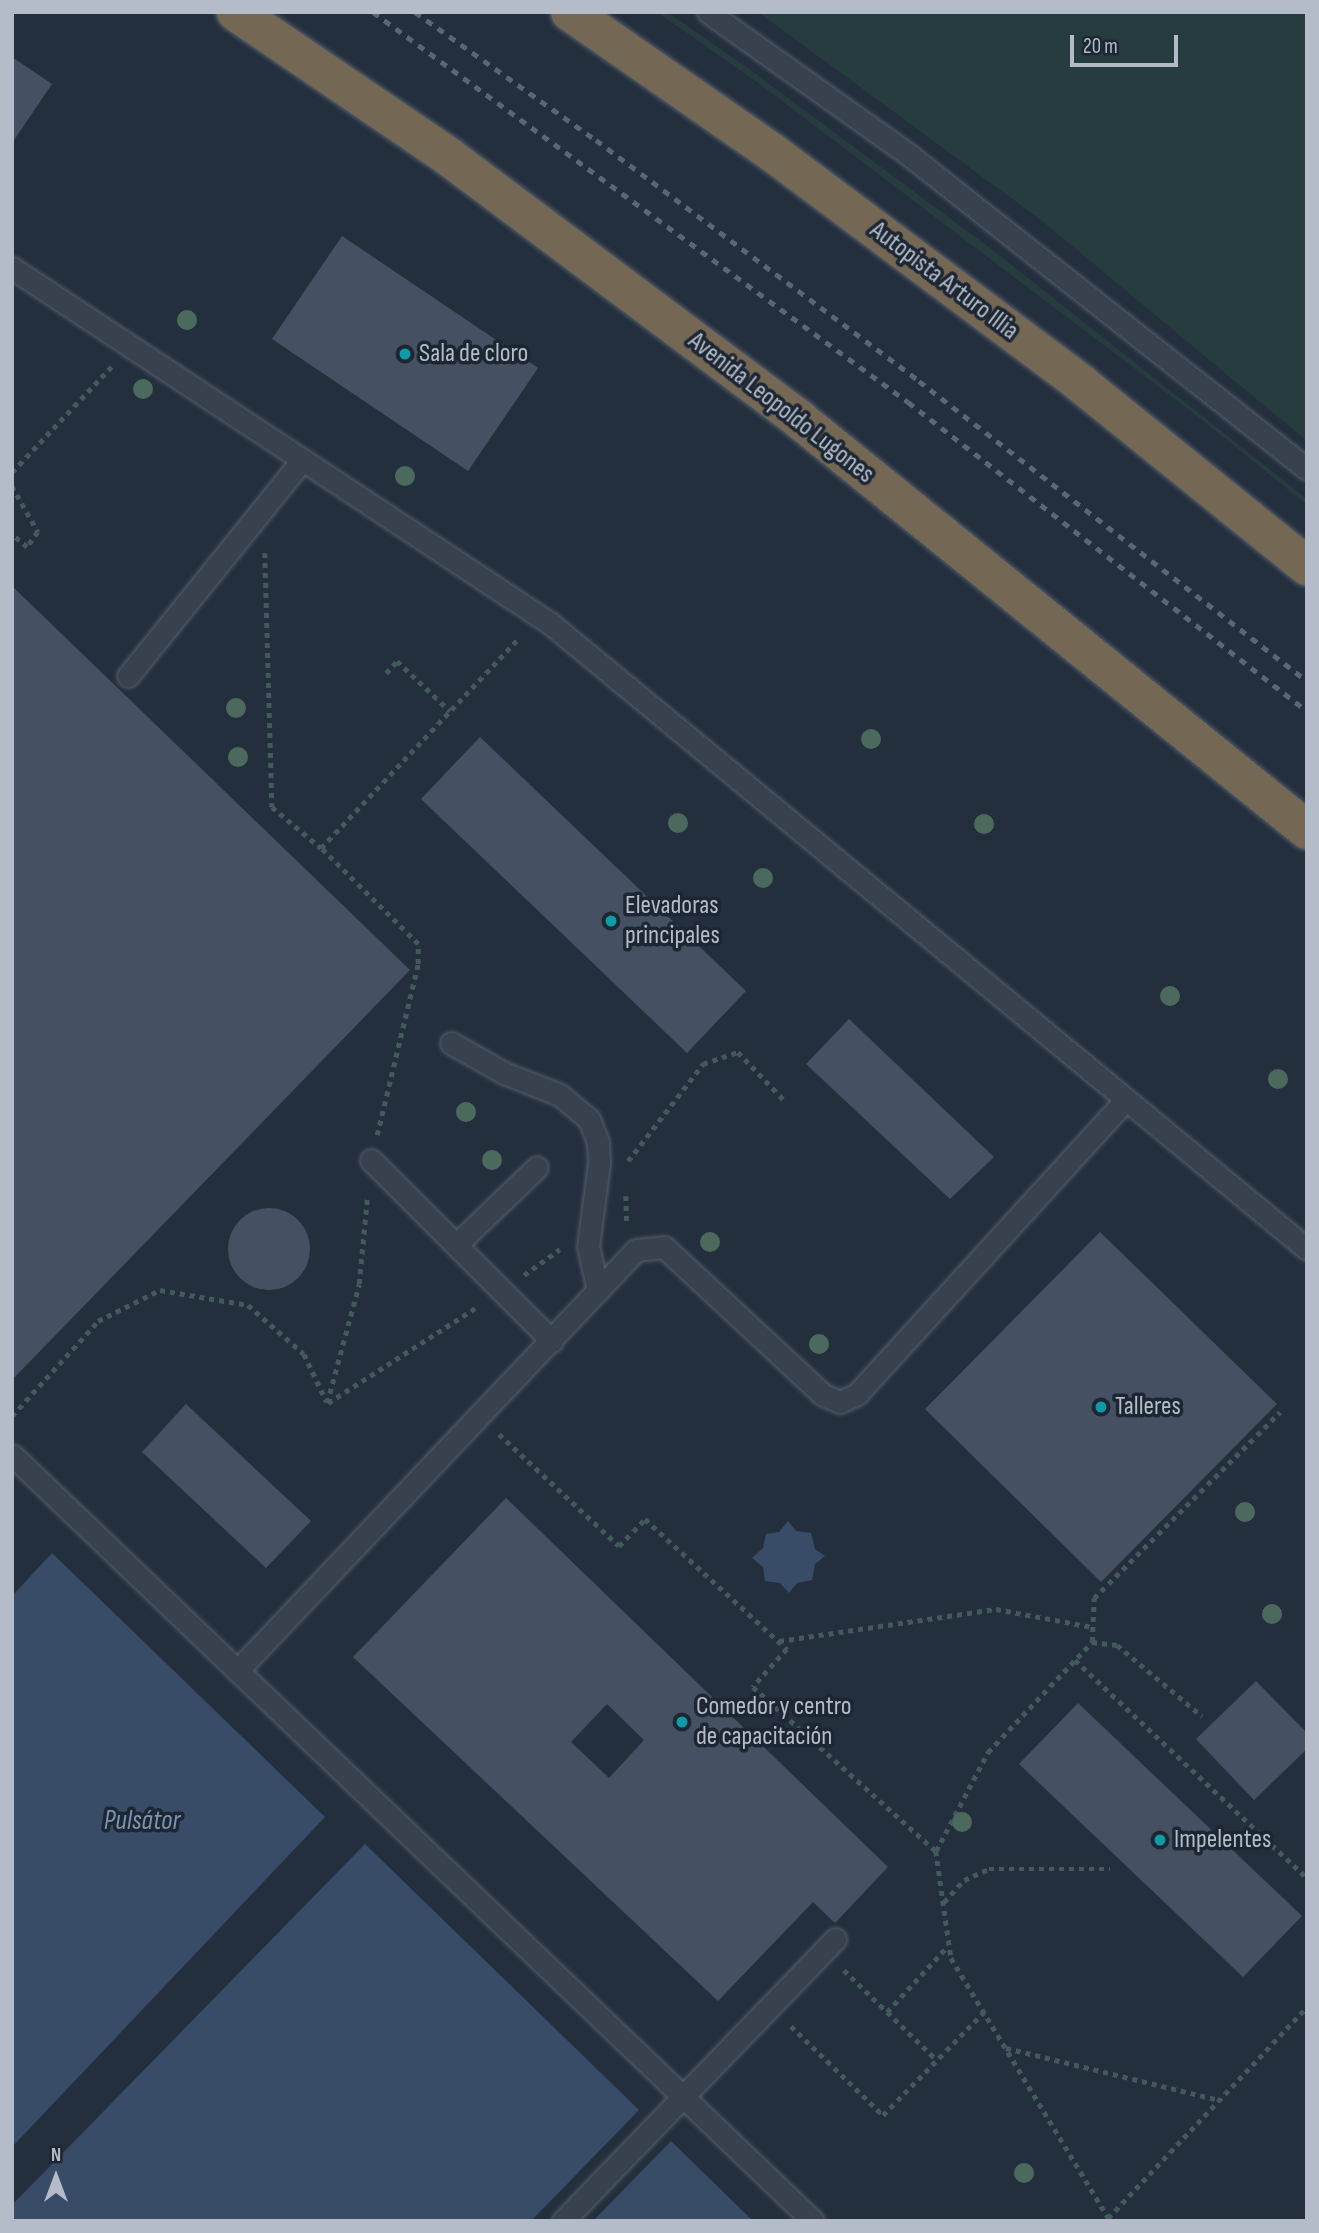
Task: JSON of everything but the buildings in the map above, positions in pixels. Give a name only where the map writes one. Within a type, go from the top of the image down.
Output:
[{"type":"highway","name":"Avenida Leopoldo Lugones","points":[[236,12],[449,156],[800,420],[1307,830]]},
{"type":"highway","name":"Autopista Arturo Illia","points":[[570,12],[774,153],[1058,366],[1307,566]]},
{"type":"lane","points":[[708,12],[920,163],[1307,469]]},
{"type":"lane","points":[[12,268],[539,616],[1307,1249]]},
{"type":"lane","points":[[128,676],[302,460]]},
{"type":"lane","points":[[451,1043],[504,1073],[560,1096],[589,1119],[598,1142],[599,1163],[588,1246],[598,1291]]},
{"type":"lane","points":[[237,1671],[636,1250],[664,1247],[823,1395],[840,1402],[857,1394],[1125,1100]]},
{"type":"lane","points":[[371,1160],[552,1341]]},
{"type":"lane","points":[[456,1245],[537,1167]]},
{"type":"lane","points":[[12,1455],[813,2221]]},
{"type":"lane","points":[[563,2221],[829,1945]]},
{"type":"path","points":[[12,472],[130,346]]},
{"type":"path","points":[[12,485],[38,532],[27,547],[12,535]]},
{"type":"path","points":[[12,1416],[98,1321],[160,1290],[248,1305],[304,1354],[327,1403],[359,1284],[371,1160],[418,964],[418,944],[321,848],[272,807],[264,508]]},
{"type":"path","points":[[321,848],[539,616]]},
{"type":"path","points":[[386,673],[397,661],[450,711]]},
{"type":"path","points":[[1280,1412],[1094,1598],[1092,1642],[988,1752],[936,1852],[951,1958],[1109,2220],[1307,2007]]},
{"type":"path","points":[[480,1416],[619,1546],[645,1519],[787,1649],[753,1687],[936,1852]]},
{"type":"path","points":[[778,1642],[996,1609],[1093,1627]]},
{"type":"path","points":[[1092,1642],[1117,1645],[1202,1716]]},
{"type":"path","points":[[1075,1660],[1307,1878]]},
{"type":"path","points":[[943,1902],[964,1880],[989,1870],[1110,1870]]},
{"type":"path","points":[[829,1945],[887,2012],[937,2060]]},
{"type":"path","points":[[887,2012],[949,1945]]},
{"type":"path","points":[[770,2006],[883,2115],[984,2012]]},
{"type":"path","points":[[1006,2048],[1219,2100]]},
{"type":"green space","points":[[657,12],[667,12],[745,66],[994,251],[1307,499],[1307,505],[1201,419],[757,82]]},
{"type":"green space","points":[[758,12],[1307,12],[1307,441],[1041,220]]},
{"type":"water","points":[[788,1521],[796,1531],[811,1533],[815,1549],[825,1556],[815,1564],[812,1580],[797,1583],[789,1593],[780,1583],[765,1581],[763,1567],[752,1558],[763,1548],[766,1534],[779,1532]]},
{"type":"water","name":"Pulsátor","points":[[52,1553],[325,1817],[12,2147],[12,1596]]},
{"type":"water","points":[[365,1844],[639,2110],[531,2221],[12,2221],[12,2205]]},
{"type":"water","points":[[671,2141],[753,2221],[593,2221]]},
{"type":"railway","points":[[373,12],[908,402],[1307,711]]},
{"type":"railway","points":[[415,12],[596,140],[919,381],[1307,681]]},
{"type":"place","name":"Sala de cloro","points":[[405,354]]},
{"type":"place","name":"Elevadoras principales","points":[[611,921]]},
{"type":"place","name":"Talleres","points":[[1101,1407]]},
{"type":"place","name":"Comedor y centro de capacitación","points":[[682,1722]]},
{"type":"place","name":"Impelentes","points":[[1160,1840]]}]
